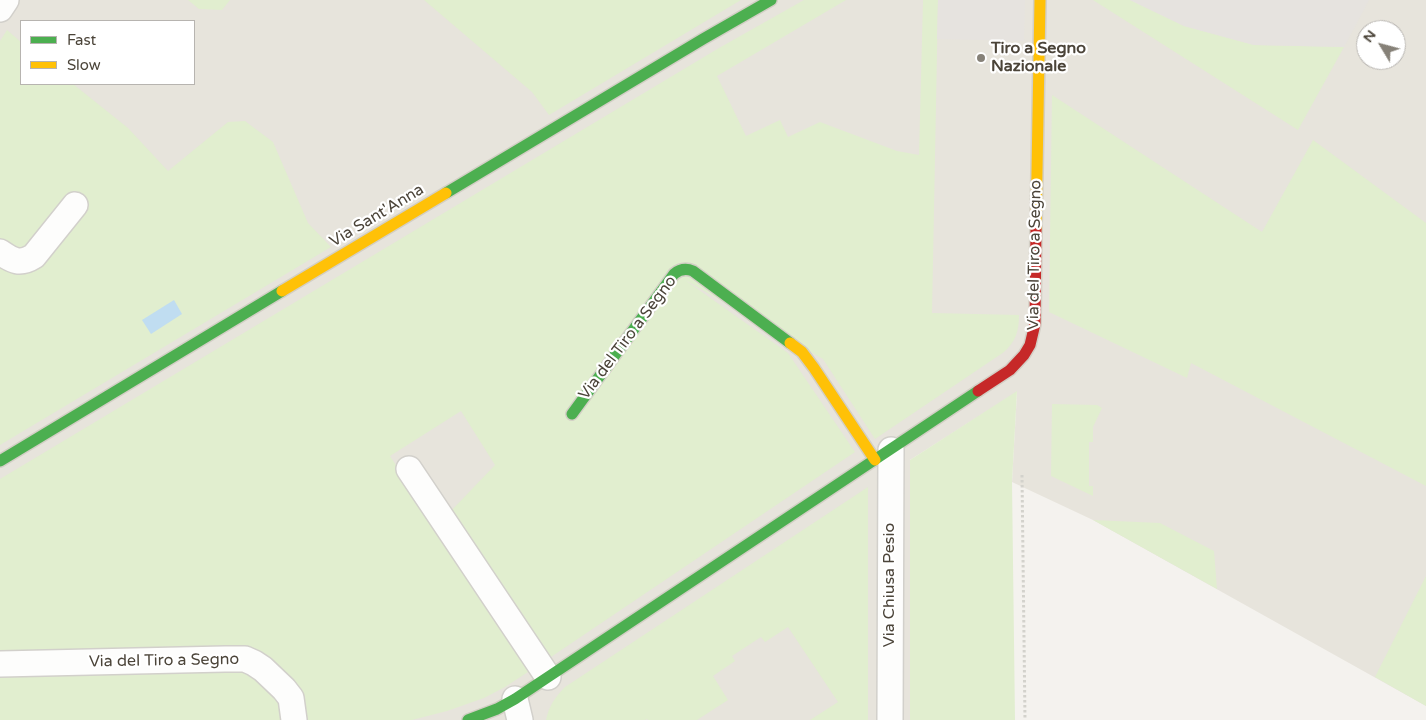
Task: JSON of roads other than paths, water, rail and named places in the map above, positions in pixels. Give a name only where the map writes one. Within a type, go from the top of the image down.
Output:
[{"type":"street","points":[[0,9],[6,0]]},
{"type":"street","name":"Via Sant'Anna","points":[[0,461],[771,0]]},
{"type":"street","name":"Via del Tiro a Segno","points":[[468,720],[497,709],[517,710],[548,677],[1010,370],[1025,355],[1031,346],[1035,324],[1040,0]]},
{"type":"street","points":[[0,252],[10,259],[19,262],[34,256],[75,205]]},
{"type":"street","name":"Via del Tiro a Segno","points":[[572,414],[674,274],[679,270],[689,269],[802,352],[883,455]]},
{"type":"street","name":"Via Chiusa Pesio","points":[[883,455],[890,720]]},
{"type":"street","points":[[409,469],[548,677]]},
{"type":"street","name":"Via del Tiro a Segno","points":[[0,664],[245,660],[258,665],[288,694],[292,703],[294,720]]},
{"type":"water","points":[[174,300],[182,314],[151,334],[142,320]]},
{"type":"place","name":"Tiro a Segno Nazionale","points":[[981,58]]}]
